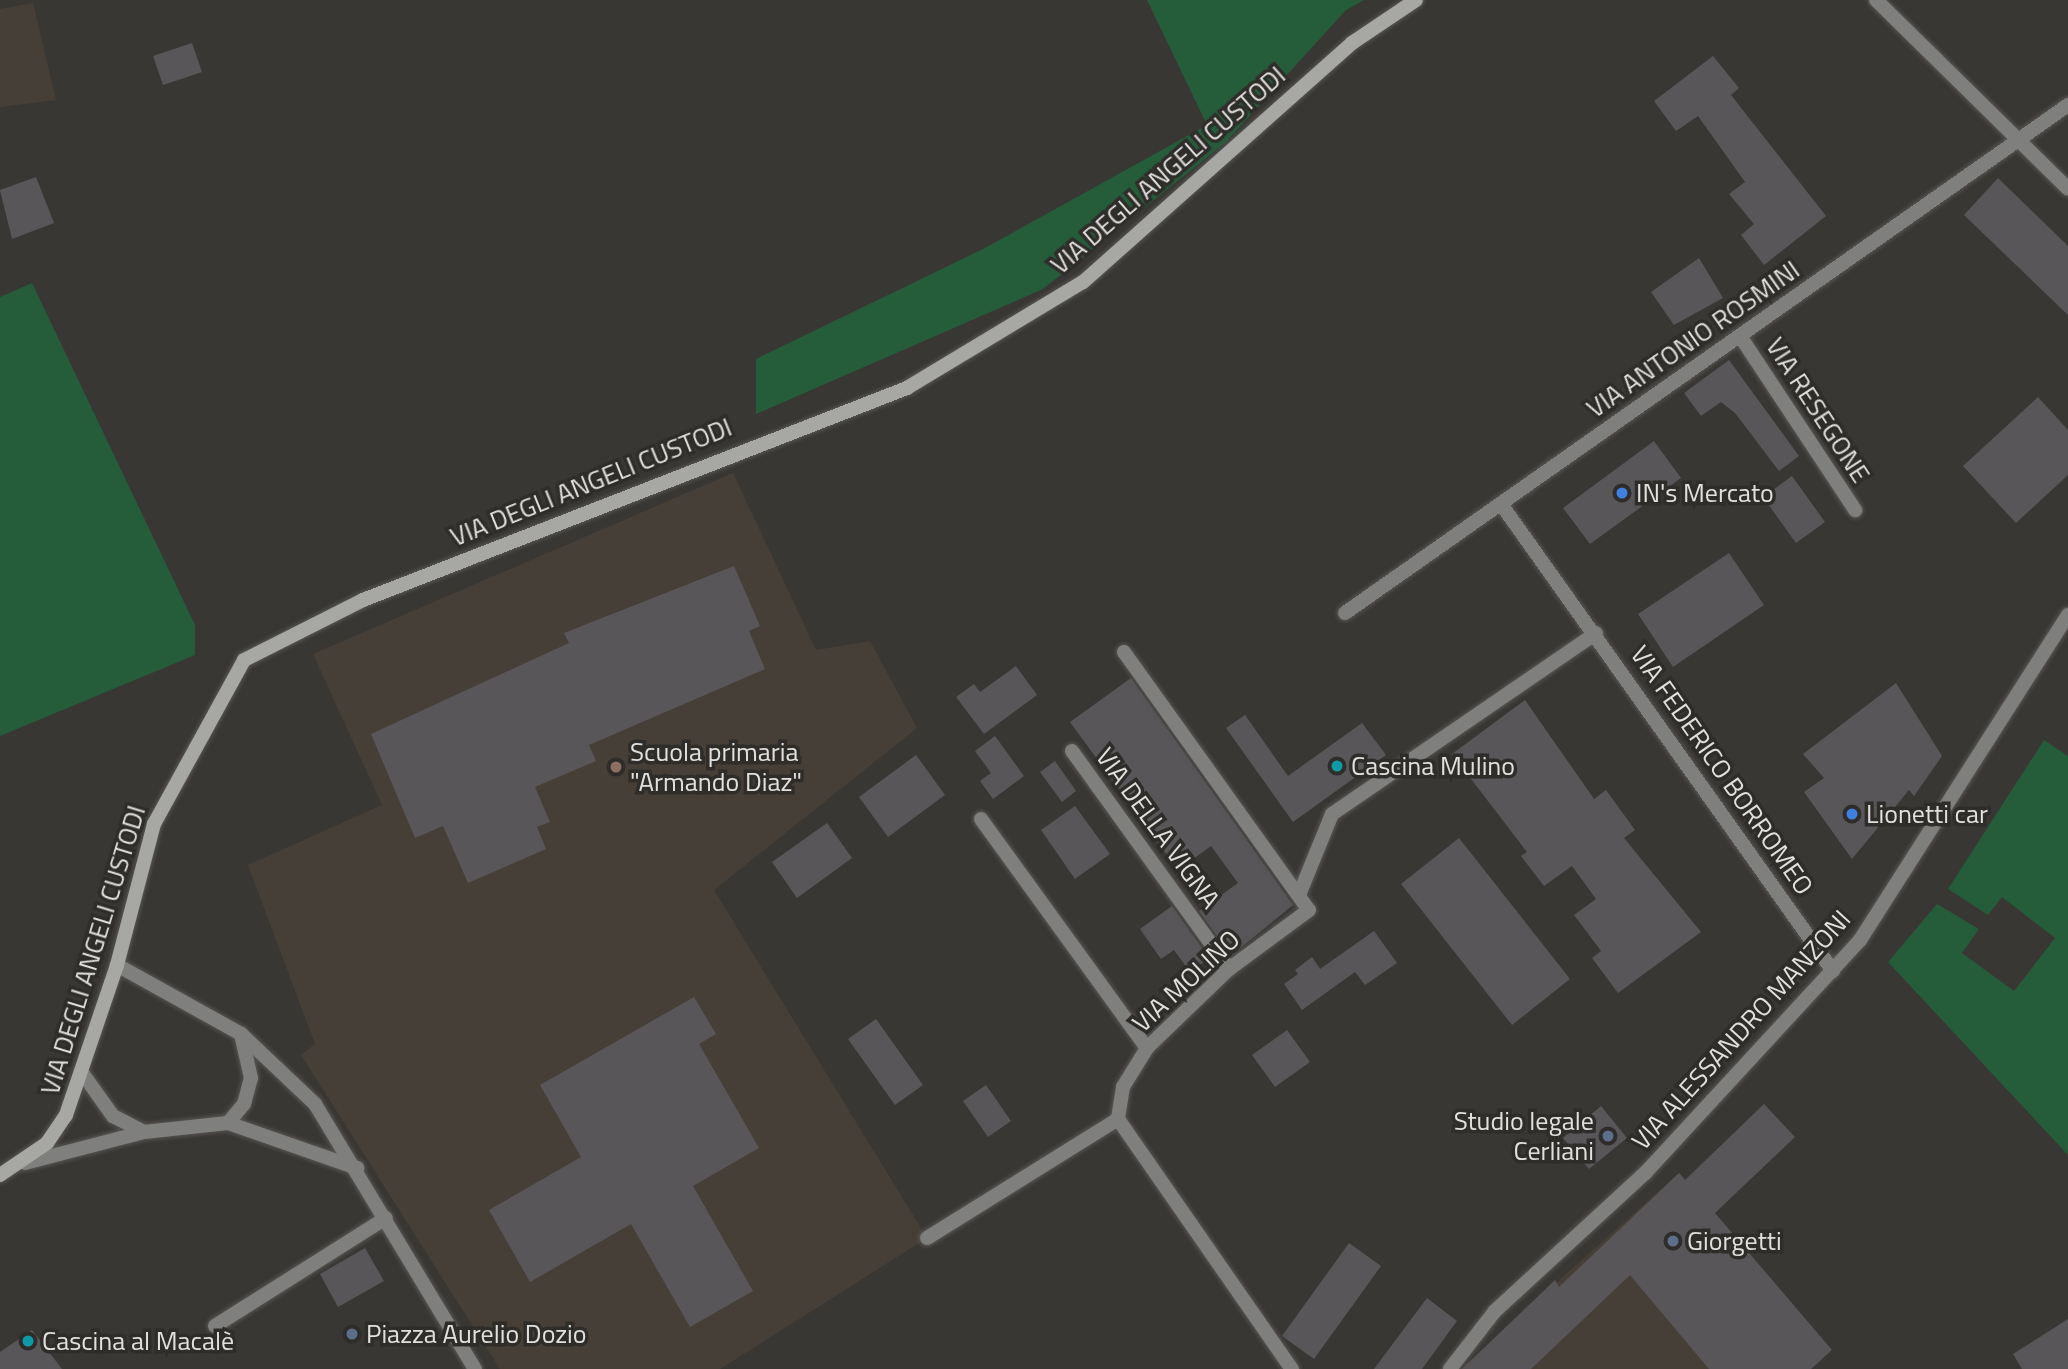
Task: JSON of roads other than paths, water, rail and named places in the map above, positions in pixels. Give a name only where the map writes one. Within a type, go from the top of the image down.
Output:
[{"type":"street","name":"VIA DEGLI ANGELI CUSTODI","points":[[0,1175],[25,1163],[66,1115],[83,1073],[117,965],[154,824],[244,660],[363,600],[906,388],[1083,282],[1352,43],[1416,0]]},
{"type":"street","points":[[1875,0],[2068,189]]},
{"type":"street","name":"VIA ANTONIO ROSMINI","points":[[1345,613],[2068,105]]},
{"type":"street","name":"VIA RESEGONE","points":[[1741,337],[1856,510]]},
{"type":"street","name":"VIA FEDERICO BORROMEO","points":[[1501,504],[1596,633],[1833,971]]},
{"type":"street","name":"VIA ALESSANDRO MANZONI","points":[[1450,1369],[1495,1311],[1646,1171],[1860,940],[2068,615]]},
{"type":"street","name":"VIA FEDERICO BORROMEO","points":[[1299,895],[1332,814],[1596,633]]},
{"type":"street","points":[[1124,652],[1299,895]]},
{"type":"street","name":"VIA DELLA VIGNA","points":[[1072,751],[1229,969]]},
{"type":"street","points":[[981,819],[1147,1048]]},
{"type":"street","name":"VIA MOLINO","points":[[1118,1119],[1123,1087],[1147,1048],[1229,969],[1309,909],[1299,895]]},
{"type":"street","points":[[117,965],[242,1034],[315,1104],[357,1168],[475,1369]]},
{"type":"street","points":[[228,1122],[244,1104],[251,1078],[242,1034]]},
{"type":"street","points":[[83,1073],[113,1116],[144,1132]]},
{"type":"street","points":[[927,1238],[1118,1119],[1292,1369]]},
{"type":"street","points":[[25,1163],[144,1132],[228,1122],[357,1168]]},
{"type":"street","points":[[215,1326],[386,1218]]},
{"type":"place","name":"IN's Mercato","points":[[1622,493]]},
{"type":"place","name":"Cascina Mulino","points":[[1337,766]]},
{"type":"place","name":"Scuola primaria \"Armando Diaz\"","points":[[616,767]]},
{"type":"place","name":"Lionetti car","points":[[1852,814]]},
{"type":"place","name":"Studio legale Cerliani","points":[[1608,1136]]},
{"type":"place","name":"Giorgetti","points":[[1673,1241]]},
{"type":"place","name":"Piazza Aurelio Dozio","points":[[352,1334]]},
{"type":"place","name":"Cascina al Macalè","points":[[28,1341]]}]
